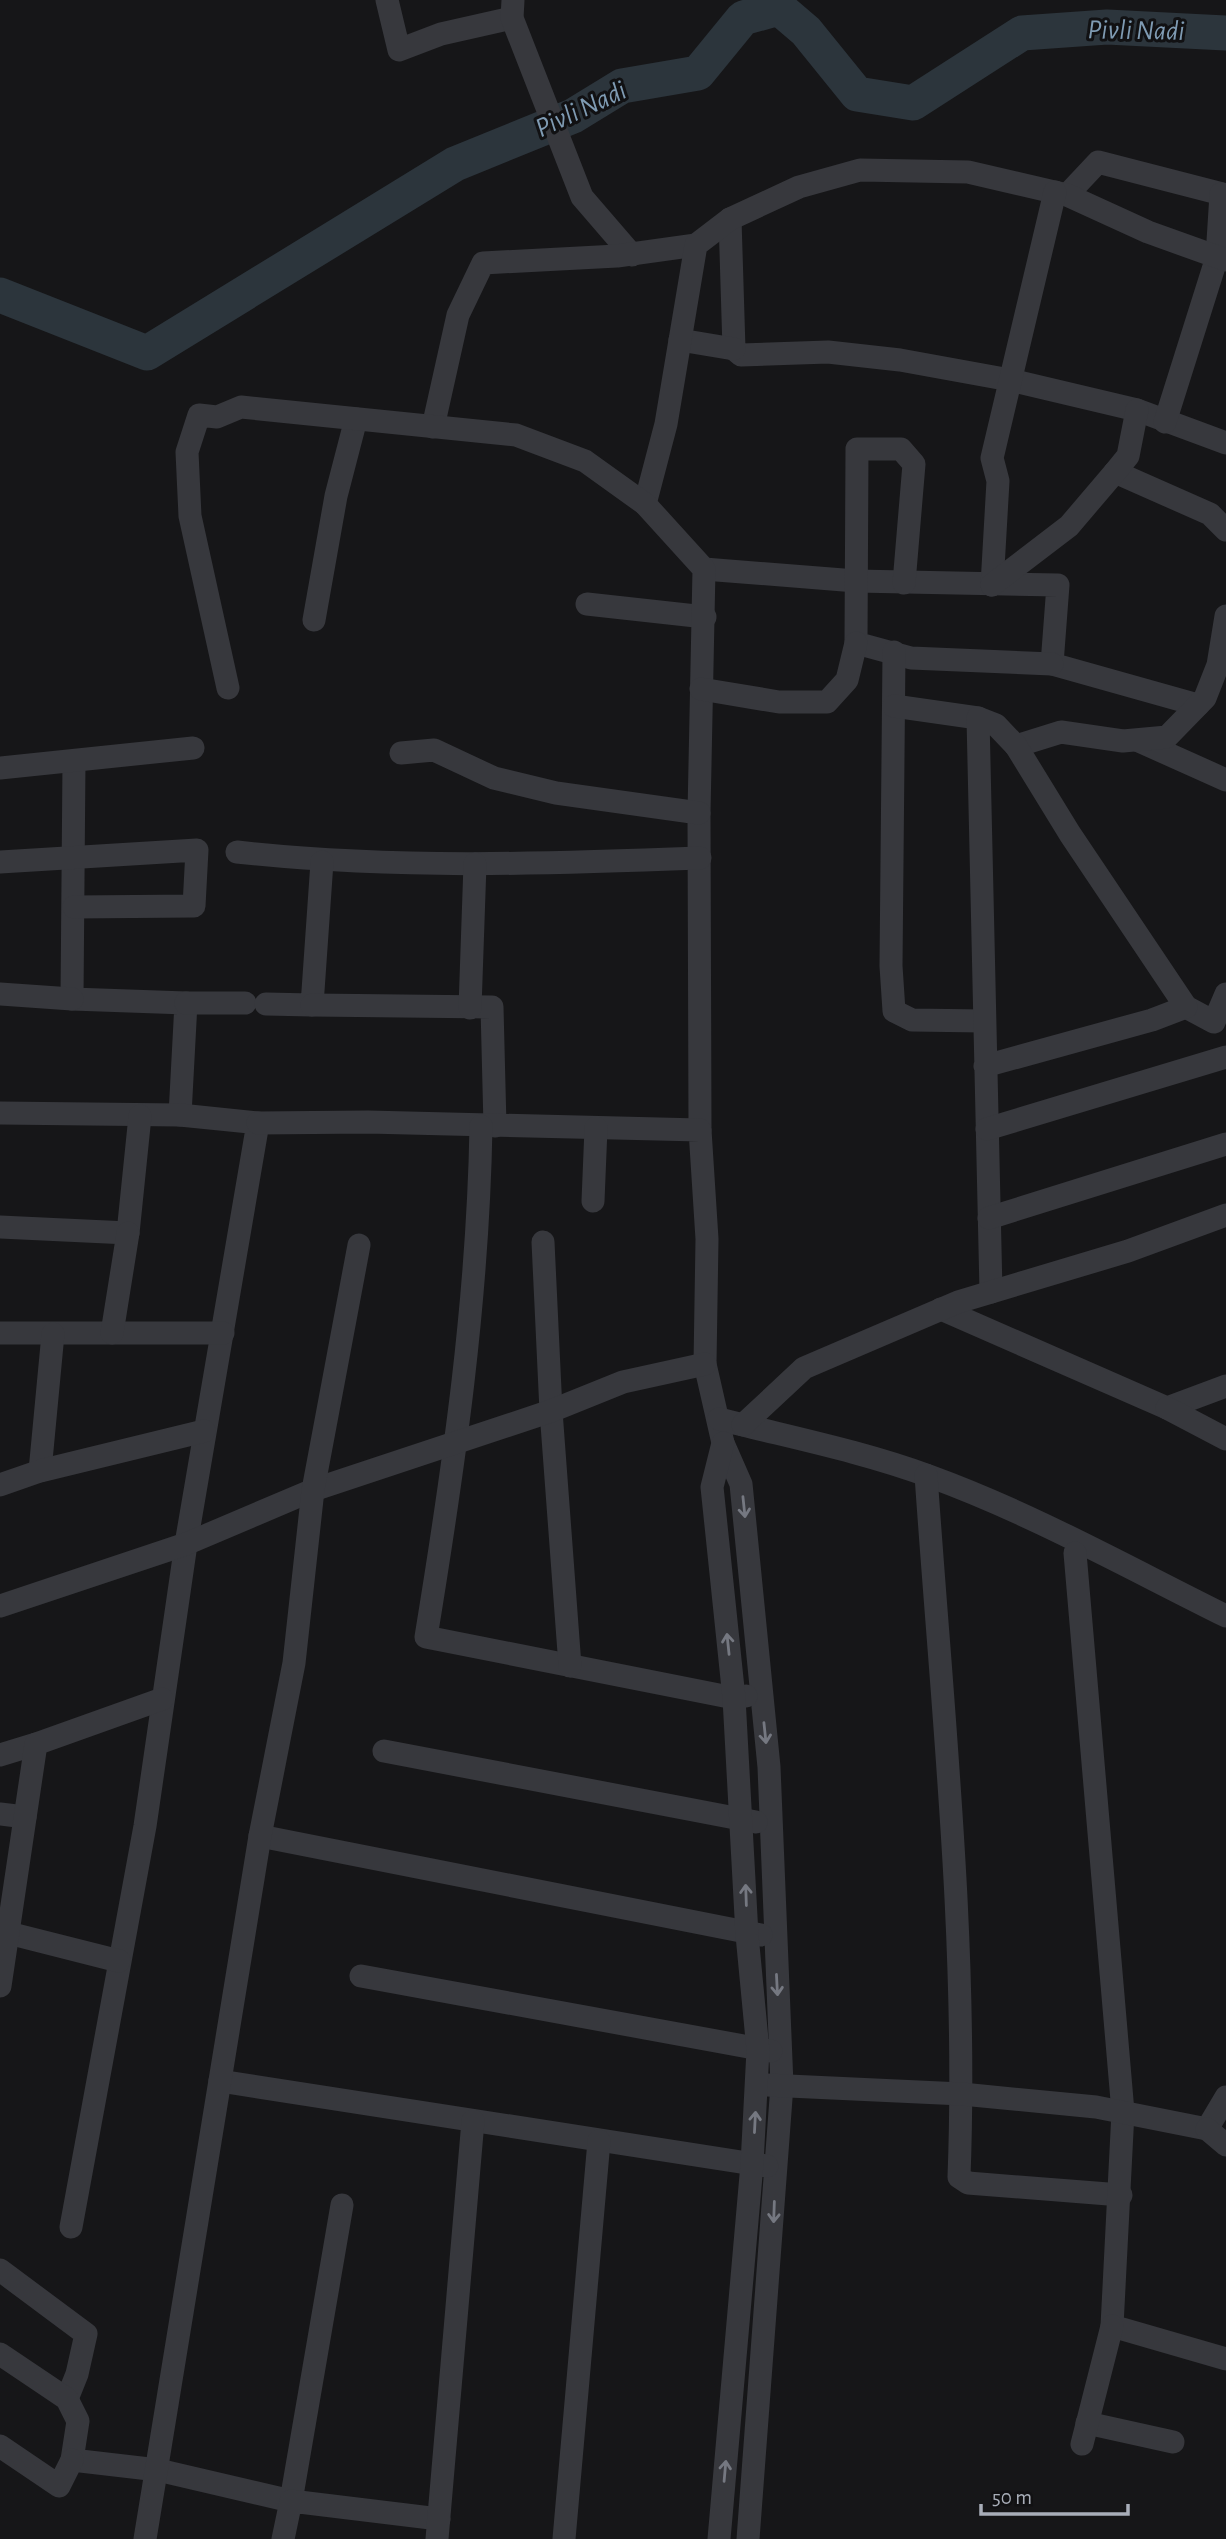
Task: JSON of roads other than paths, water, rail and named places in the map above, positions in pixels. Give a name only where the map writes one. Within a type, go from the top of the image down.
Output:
[{"type":"street","points":[[387,0],[399,50],[513,9],[529,64],[582,197],[632,254]]},
{"type":"street","points":[[992,585],[998,481],[992,458],[1010,380],[1061,194],[1098,162],[1224,195],[1222,258],[1165,422]]},
{"type":"street","points":[[433,427],[458,315],[483,263],[632,254],[696,245],[730,219],[799,187],[860,170],[968,173],[1061,194],[1148,232],[1222,258]]},
{"type":"street","points":[[730,219],[734,349]]},
{"type":"street","points":[[645,504],[666,424],[696,245]]},
{"type":"street","points":[[680,340],[734,349],[741,355],[828,352],[876,357],[1010,380],[1137,411],[1226,443]]},
{"type":"street","points":[[228,688],[190,516],[187,452],[199,415],[217,417],[241,407],[516,435],[585,461],[645,504],[705,569],[856,582],[1058,585],[1052,664]]},
{"type":"street","points":[[992,585],[1069,526],[1115,472],[1128,456],[1137,411]]},
{"type":"street","points":[[314,620],[336,496],[356,419]]},
{"type":"street","points":[[701,689],[779,702],[827,702],[847,680],[856,643],[857,449],[901,449],[914,464],[904,583]]},
{"type":"street","points":[[1115,472],[1210,514],[1226,530]]},
{"type":"street","points":[[705,569],[699,813],[700,1130],[707,1239],[705,1364],[723,1443],[741,1484],[769,1767],[782,2085],[748,2539]]},
{"type":"street","points":[[587,604],[705,617]]},
{"type":"street","points":[[1016,746],[1061,732],[1123,741],[1167,737],[1205,698],[1218,666],[1226,617]]},
{"type":"street","points":[[856,643],[911,658],[1052,664],[1198,705]]},
{"type":"street","points":[[894,652],[891,966],[894,1011],[912,1020],[984,1021]]},
{"type":"street","points":[[894,706],[978,718],[996,725],[1016,746],[1070,834],[1186,1007],[1220,1030],[1226,994]]},
{"type":"street","points":[[978,718],[991,1292]]},
{"type":"street","points":[[1136,740],[1226,780]]},
{"type":"street","points":[[0,768],[193,748]]},
{"type":"street","points":[[401,753],[434,750],[494,778],[556,793],[699,813]]},
{"type":"street","points":[[72,999],[76,856],[74,761]]},
{"type":"street","points":[[0,862],[197,849],[194,906],[74,907]]},
{"type":"street","points":[[237,852],[323,862],[475,864],[700,858]]},
{"type":"street","points":[[312,1005],[323,862]]},
{"type":"street","points":[[470,1008],[475,864]]},
{"type":"street","points":[[0,994],[186,1003],[492,1007],[488,1126],[458,1440],[426,1637],[734,1698],[761,1694]]},
{"type":"street","points":[[180,1115],[186,1003]]},
{"type":"street","points":[[985,1066],[1152,1020],[1186,1007]]},
{"type":"street","points":[[986,1129],[1226,1057]]},
{"type":"street","points":[[0,1113],[180,1115],[258,1123],[368,1122],[700,1130]]},
{"type":"street","points":[[111,1333],[128,1233],[140,1116]]},
{"type":"street","points":[[71,2227],[145,1826],[204,1431],[258,1123]]},
{"type":"street","points":[[593,1201],[596,1128]]},
{"type":"street","points":[[989,1218],[1226,1144]]},
{"type":"street","points":[[743,1425],[804,1368],[941,1310],[991,1292],[1128,1251],[1226,1214]]},
{"type":"street","points":[[0,1227],[128,1233]]},
{"type":"street","points":[[543,1242],[551,1410],[570,1667]]},
{"type":"street","points":[[145,2539],[260,1836],[294,1663],[313,1490],[359,1245]]},
{"type":"street","points":[[941,1310],[1167,1408],[1226,1439]]},
{"type":"street","points":[[0,1333],[223,1333]]},
{"type":"street","points":[[40,1471],[53,1334]]},
{"type":"street","points":[[0,1606],[186,1544],[313,1490],[551,1410],[623,1382],[705,1364]]},
{"type":"street","points":[[1167,1408],[1226,1386]]},
{"type":"street","points":[[719,1419],[789,1435],[926,1475],[1076,1542],[1226,1616]]},
{"type":"street","points":[[0,1485],[40,1471],[204,1431]]},
{"type":"street","points":[[719,2539],[752,2164],[758,2050],[747,1935],[743,1821],[734,1698],[712,1487],[723,1443]]},
{"type":"street","points":[[926,1475],[956,1910],[962,2094],[959,2177],[968,2183],[1121,2195]]},
{"type":"street","points":[[1075,1553],[1123,2112],[1121,2195],[1112,2326],[1084,2433],[1173,2442]]},
{"type":"street","points":[[0,1755],[162,1699]]},
{"type":"street","points":[[0,1986],[5,1932],[36,1744]]},
{"type":"street","points":[[384,1751],[743,1821],[771,1822]]},
{"type":"street","points":[[0,1814],[25,1816]]},
{"type":"street","points":[[260,1836],[747,1935],[775,1936]]},
{"type":"street","points":[[5,1932],[119,1961]]},
{"type":"street","points":[[361,1976],[758,2050],[781,2051]]},
{"type":"street","points":[[220,2081],[776,2167]]},
{"type":"street","points":[[757,2085],[962,2094],[1123,2112],[1207,2129],[1226,2145]]},
{"type":"street","points":[[1207,2129],[1226,2097]]},
{"type":"street","points":[[72,2460],[158,2470],[291,2501],[438,2529],[473,2121]]},
{"type":"street","points":[[564,2539],[599,2141]]},
{"type":"street","points":[[284,2539],[342,2205]]},
{"type":"street","points":[[0,2270],[86,2334],[77,2374],[67,2399]]},
{"type":"street","points":[[1112,2326],[1226,2359]]},
{"type":"street","points":[[0,2354],[67,2399],[78,2421],[72,2460],[58,2486],[0,2446]]},
{"type":"waterway","name":"Pivli Nadi","points":[[0,295],[147,353],[455,164],[573,116],[622,86],[698,73],[743,18],[779,8],[806,31],[857,94],[913,103],[1022,33],[1107,27],[1226,33]]}]
